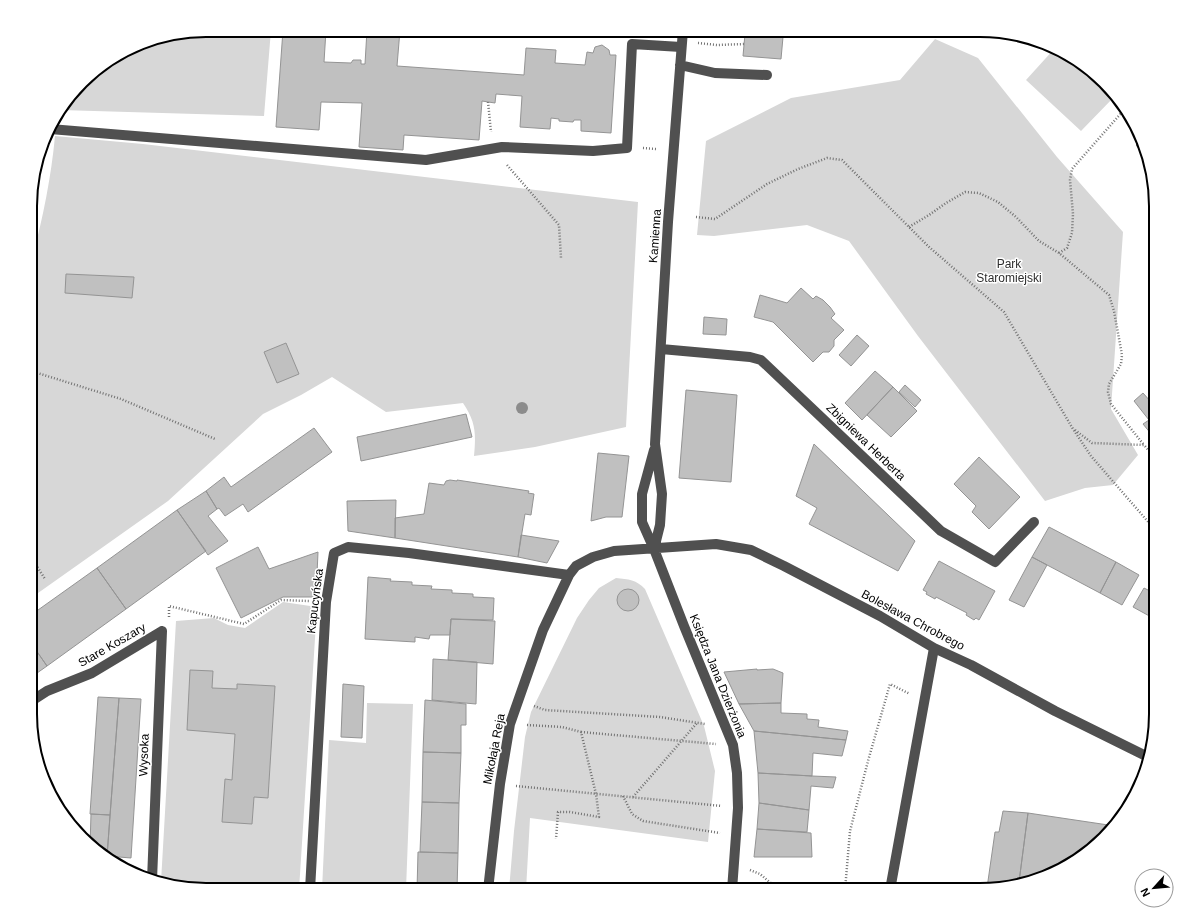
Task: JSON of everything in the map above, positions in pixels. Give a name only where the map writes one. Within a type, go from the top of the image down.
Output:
[{"type":"street","name":"Kamienna","points":[[654,549],[642,522],[642,494],[655,444],[682,37]]},
{"type":"street","points":[[55,129],[426,160],[502,147],[593,151],[627,148],[632,44],[682,44]]},
{"type":"street","points":[[680,66],[715,73],[767,75]]},
{"type":"street","name":"Zbigniewa Herberta","points":[[661,349],[750,357],[761,360],[941,531],[995,562],[1034,522]]},
{"type":"street","name":"Kamienna","points":[[654,549],[660,525],[662,494],[655,444]]},
{"type":"street","name":"Bolesława Chrobrego","points":[[569,575],[576,566],[593,557],[614,551],[716,544],[751,550],[880,616],[934,648],[972,665],[1055,711],[1144,754]]},
{"type":"street","name":"Kapucyńska","points":[[310,883],[326,602],[334,553],[348,547],[409,553],[569,575]]},
{"type":"street","name":"Księdza Jana Dzierżonia","points":[[654,549],[733,745],[737,773],[738,808],[733,883]]},
{"type":"street","name":"Mikołaja Reja","points":[[489,883],[500,784],[510,724],[543,630],[569,575]]},
{"type":"street","name":"Stare Koszary","points":[[37,697],[47,691],[92,673],[162,631]]},
{"type":"street","name":"Wysoka","points":[[152,874],[162,631]]},
{"type":"street","points":[[891,883],[934,648]]},
{"type":"path","points":[[682,44],[744,44]]},
{"type":"path","points":[[1059,253],[1067,248],[1072,233],[1073,214],[1070,180],[1072,169],[1121,114]]},
{"type":"path","points":[[696,217],[715,219],[767,184],[798,169],[827,158],[842,160],[928,246],[1004,312],[1073,429],[1091,456],[1149,523]]},
{"type":"path","points":[[505,163],[559,225],[561,258]]},
{"type":"path","points":[[909,227],[965,192],[979,193],[998,202],[1016,217],[1039,241],[1059,253],[1109,295],[1114,312],[1122,355],[1121,364],[1109,384],[1108,392],[1111,404],[1149,451]]},
{"type":"path","points":[[37,373],[121,399],[215,439]]},
{"type":"path","points":[[1073,429],[1092,443],[1144,445]]},
{"type":"path","points":[[37,566],[45,579]]},
{"type":"path","points":[[162,631],[169,623],[168,606],[244,624],[281,600],[326,602]]},
{"type":"path","points":[[846,883],[850,831],[890,684],[924,701]]},
{"type":"path","points":[[519,699],[545,710],[660,717],[697,723],[726,725]]},
{"type":"path","points":[[632,797],[697,723]]},
{"type":"path","points":[[510,724],[562,727],[580,732],[733,745]]},
{"type":"path","points":[[556,839],[558,812],[570,812],[599,817],[596,794],[580,732]]},
{"type":"path","points":[[500,784],[738,808]]},
{"type":"path","points":[[623,796],[632,814],[643,821],[736,836]]},
{"type":"path","points":[[735,864],[760,874],[771,883]]},
{"type":"green space","points":[[195,37],[270,37],[264,116],[67,110],[79,95],[103,72],[131,54],[152,46],[173,40]]},
{"type":"green space","name":"Park Staromiejski","points":[[935,39],[978,58],[1057,157],[1123,232],[1111,409],[1138,455],[1113,485],[1085,488],[1045,501],[918,336],[849,241],[807,225],[714,236],[697,235],[706,141],[791,98],[900,80]]},
{"type":"green space","points":[[1051,52],[1083,72],[1111,100],[1081,131],[1026,80]]},
{"type":"green space","points":[[55,136],[143,144],[638,202],[626,427],[535,447],[474,456],[475,441],[473,422],[463,403],[386,412],[332,377],[301,395],[263,414],[168,501],[37,594],[37,240],[46,200]]},
{"type":"green space","points":[[616,578],[632,580],[645,589],[704,726],[715,771],[708,842],[530,818],[526,883],[510,883],[525,737],[531,712],[577,618],[599,588]]},
{"type":"green space","points":[[283,602],[317,607],[299,883],[195,883],[161,877],[176,621],[214,618],[228,625],[245,628]]},
{"type":"green space","points":[[367,703],[413,704],[406,883],[322,883],[329,740],[366,743]]},
{"type":"building","points":[[282,37],[326,37],[324,62],[351,63],[353,60],[361,60],[361,64],[365,64],[367,37],[399,37],[397,66],[524,75],[526,48],[556,50],[555,63],[585,65],[587,52],[593,53],[595,47],[602,45],[609,50],[610,55],[616,55],[611,133],[581,131],[581,120],[574,120],[573,122],[559,121],[559,119],[551,118],[550,129],[520,127],[522,96],[496,94],[495,103],[482,101],[479,140],[404,135],[403,150],[359,147],[362,103],[321,102],[319,130],[276,127]]},
{"type":"building","points":[[745,37],[783,37],[781,59],[743,56]]},
{"type":"building","points":[[66,274],[134,277],[132,298],[65,293]]},
{"type":"building","points":[[801,288],[813,299],[816,296],[823,300],[835,314],[831,318],[844,330],[834,340],[834,346],[829,352],[823,352],[813,362],[773,322],[754,317],[760,295],[787,303]]},
{"type":"building","points":[[704,317],[727,319],[726,335],[703,334]]},
{"type":"building","points":[[857,335],[869,346],[851,366],[839,355]]},
{"type":"building","points":[[286,343],[299,374],[277,383],[264,352]]},
{"type":"building","points":[[875,371],[893,387],[862,420],[845,403]]},
{"type":"building","points":[[905,385],[921,400],[915,407],[899,392]]},
{"type":"building","points":[[893,387],[917,411],[891,437],[867,415]]},
{"type":"building","points":[[686,390],[737,395],[731,482],[679,478]]},
{"type":"building","points":[[1143,393],[1149,400],[1149,420],[1134,401]]},
{"type":"building","points":[[466,414],[472,437],[361,461],[357,437]]},
{"type":"building","points":[[1149,420],[1149,431],[1143,424]]},
{"type":"building","points":[[314,428],[332,452],[248,512],[243,504],[225,516],[219,508],[217,509],[206,491],[224,477],[231,487]]},
{"type":"building","points":[[814,444],[915,541],[898,571],[809,524],[817,508],[796,496]]},
{"type":"building","points":[[598,453],[629,456],[622,517],[606,517],[591,521]]},
{"type":"building","points":[[979,457],[1020,497],[989,529],[972,512],[976,506],[954,484]]},
{"type":"building","points":[[450,480],[529,491],[528,493],[534,494],[531,515],[525,514],[518,557],[395,538],[395,518],[424,514],[429,483],[444,485],[446,481]]},
{"type":"building","points":[[206,491],[217,509],[208,516],[228,541],[208,555],[177,510]]},
{"type":"building","points":[[396,500],[395,538],[348,531],[347,501]]},
{"type":"building","points":[[177,510],[206,551],[126,609],[97,568]]},
{"type":"building","points":[[1049,527],[1116,562],[1100,593],[1032,557]]},
{"type":"building","points":[[521,535],[559,541],[547,563],[518,557]]},
{"type":"building","points":[[258,547],[269,569],[318,552],[316,597],[283,597],[241,618],[216,568]]},
{"type":"building","points":[[1032,557],[1047,565],[1024,607],[1009,600]]},
{"type":"building","points":[[939,561],[995,591],[979,620],[976,618],[974,620],[966,615],[967,613],[936,597],[935,599],[926,594],[927,592],[923,590]]},
{"type":"building","points":[[1116,562],[1139,575],[1122,605],[1100,593]]},
{"type":"building","points":[[97,568],[126,609],[47,666],[37,652],[37,611]]},
{"type":"building","points":[[368,577],[391,579],[390,581],[412,582],[412,585],[432,586],[431,589],[452,590],[452,593],[473,594],[473,597],[494,598],[493,620],[451,619],[450,635],[430,635],[429,639],[415,637],[415,642],[365,639]]},
{"type":"building","points":[[1144,588],[1149,590],[1149,616],[1133,607]]},
{"type":"building","points":[[628,589],[636,592],[639,600],[636,608],[628,611],[620,608],[617,600],[620,592]]},
{"type":"building","points":[[451,619],[495,621],[493,664],[448,660]]},
{"type":"building","points":[[37,652],[47,666],[37,673]]},
{"type":"building","points":[[433,659],[477,662],[476,704],[432,700]]},
{"type":"building","points":[[773,669],[783,673],[781,703],[739,704],[724,672]]},
{"type":"building","points":[[190,670],[213,671],[212,688],[237,689],[237,684],[275,686],[268,798],[254,797],[252,824],[222,822],[225,779],[232,780],[235,734],[187,730]]},
{"type":"building","points":[[343,684],[364,686],[362,738],[341,737]]},
{"type":"building","points":[[98,697],[119,698],[110,815],[90,814]]},
{"type":"building","points":[[119,698],[141,699],[131,858],[117,857],[107,851]]},
{"type":"building","points":[[425,700],[466,704],[466,725],[461,725],[461,753],[423,752]]},
{"type":"building","points":[[781,703],[781,713],[807,714],[807,719],[819,720],[818,727],[848,731],[846,740],[754,731],[739,704]]},
{"type":"building","points":[[754,731],[846,740],[842,756],[813,753],[812,776],[758,773]]},
{"type":"building","points":[[423,752],[461,753],[459,803],[422,802]]},
{"type":"building","points":[[758,773],[836,777],[833,788],[811,786],[809,810],[759,803]]},
{"type":"building","points":[[422,802],[459,803],[458,853],[420,852]]},
{"type":"building","points":[[759,803],[809,810],[807,832],[757,829]]},
{"type":"building","points":[[1003,811],[1028,813],[1019,878],[988,883],[995,832],[999,832]]},
{"type":"building","points":[[1028,813],[1107,825],[1083,848],[1055,866],[1019,878]]},
{"type":"building","points":[[91,814],[110,815],[107,851],[90,836]]},
{"type":"building","points":[[757,829],[811,833],[812,857],[754,857]]},
{"type":"building","points":[[418,852],[458,853],[457,883],[417,883]]}]
